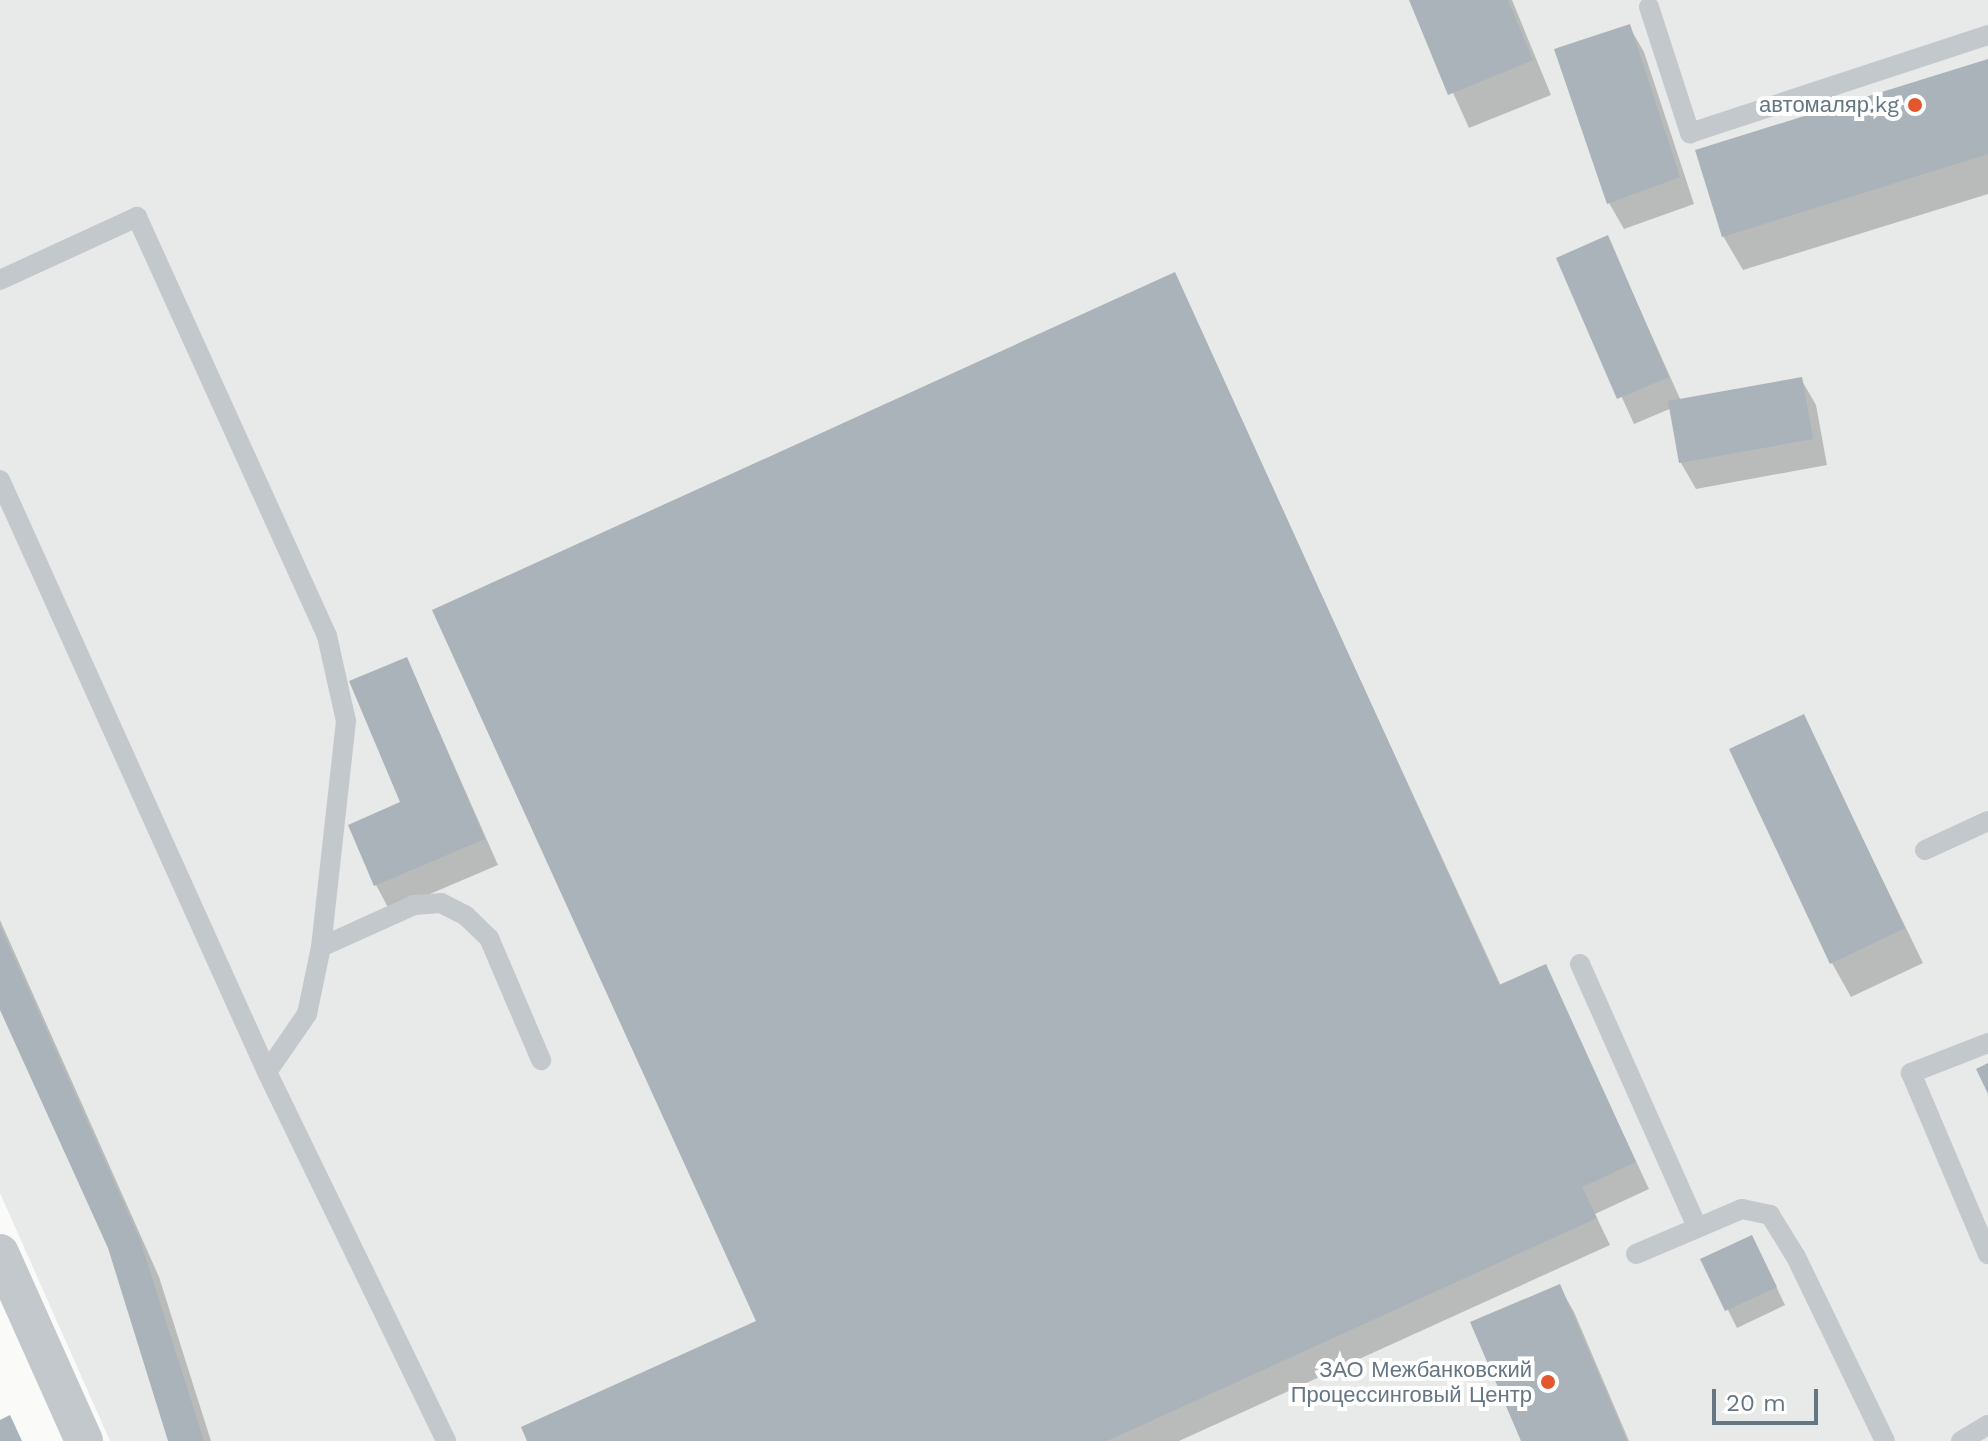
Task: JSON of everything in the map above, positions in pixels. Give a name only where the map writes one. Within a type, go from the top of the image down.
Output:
[{"type":"street","points":[[0,1253],[84,1441]]},
{"type":"lane","points":[[1649,7],[1690,133],[1988,35]]},
{"type":"lane","points":[[0,280],[137,217],[327,636],[346,721],[321,947],[307,1014],[267,1072]]},
{"type":"lane","points":[[0,480],[267,1072],[446,1441]]},
{"type":"lane","points":[[1925,850],[1988,821]]},
{"type":"lane","points":[[321,947],[414,905],[441,903],[465,915],[489,938],[541,1060]]},
{"type":"lane","points":[[1580,964],[1696,1224]]},
{"type":"lane","points":[[1988,1043],[1911,1073],[1988,1254]]},
{"type":"lane","points":[[1636,1254],[1696,1224],[1742,1209],[1770,1215],[1796,1257],[1885,1441]]},
{"type":"lane","points":[[1961,1441],[1988,1425]]},
{"type":"shaded area","points":[[0,0],[1988,0],[1988,1441],[110,1441],[0,1193]]},
{"type":"building","points":[[1409,0],[1508,0],[1533,60],[1448,95]]},
{"type":"building","points":[[1630,24],[1680,177],[1607,204],[1554,49]]},
{"type":"building","name":"автомаляр.kg","points":[[1988,59],[1988,154],[1722,237],[1695,150]]},
{"type":"building","points":[[1608,235],[1669,377],[1617,399],[1556,258]]},
{"type":"building","points":[[1175,272],[1499,985],[1546,964],[1636,1162],[1582,1187],[1597,1218],[1107,1441],[527,1441],[521,1427],[756,1321],[432,610]]},
{"type":"building","points":[[1802,377],[1813,439],[1679,463],[1668,401]]},
{"type":"building","points":[[407,657],[485,839],[374,886],[348,825],[400,802],[349,681]]},
{"type":"building","points":[[1804,714],[1905,928],[1830,964],[1729,749]]},
{"type":"building","points":[[0,926],[140,1240],[204,1441],[168,1441],[108,1248],[0,1010]]},
{"type":"building","points":[[1988,1063],[1988,1094],[1976,1069]]},
{"type":"building","points":[[1752,1235],[1777,1287],[1725,1311],[1700,1259]]},
{"type":"building","name":"ЗАО Межбанковский Процессинговый Центр","points":[[1560,1284],[1627,1441],[1521,1441],[1470,1322]]},
{"type":"building","points":[[10,1415],[22,1441],[0,1441],[0,1420]]},
{"type":"place","name":"автомаляр.kg","points":[[1915,105]]},
{"type":"place","name":"ЗАО Межбанковский Процессинговый Центр","points":[[1548,1382]]}]
